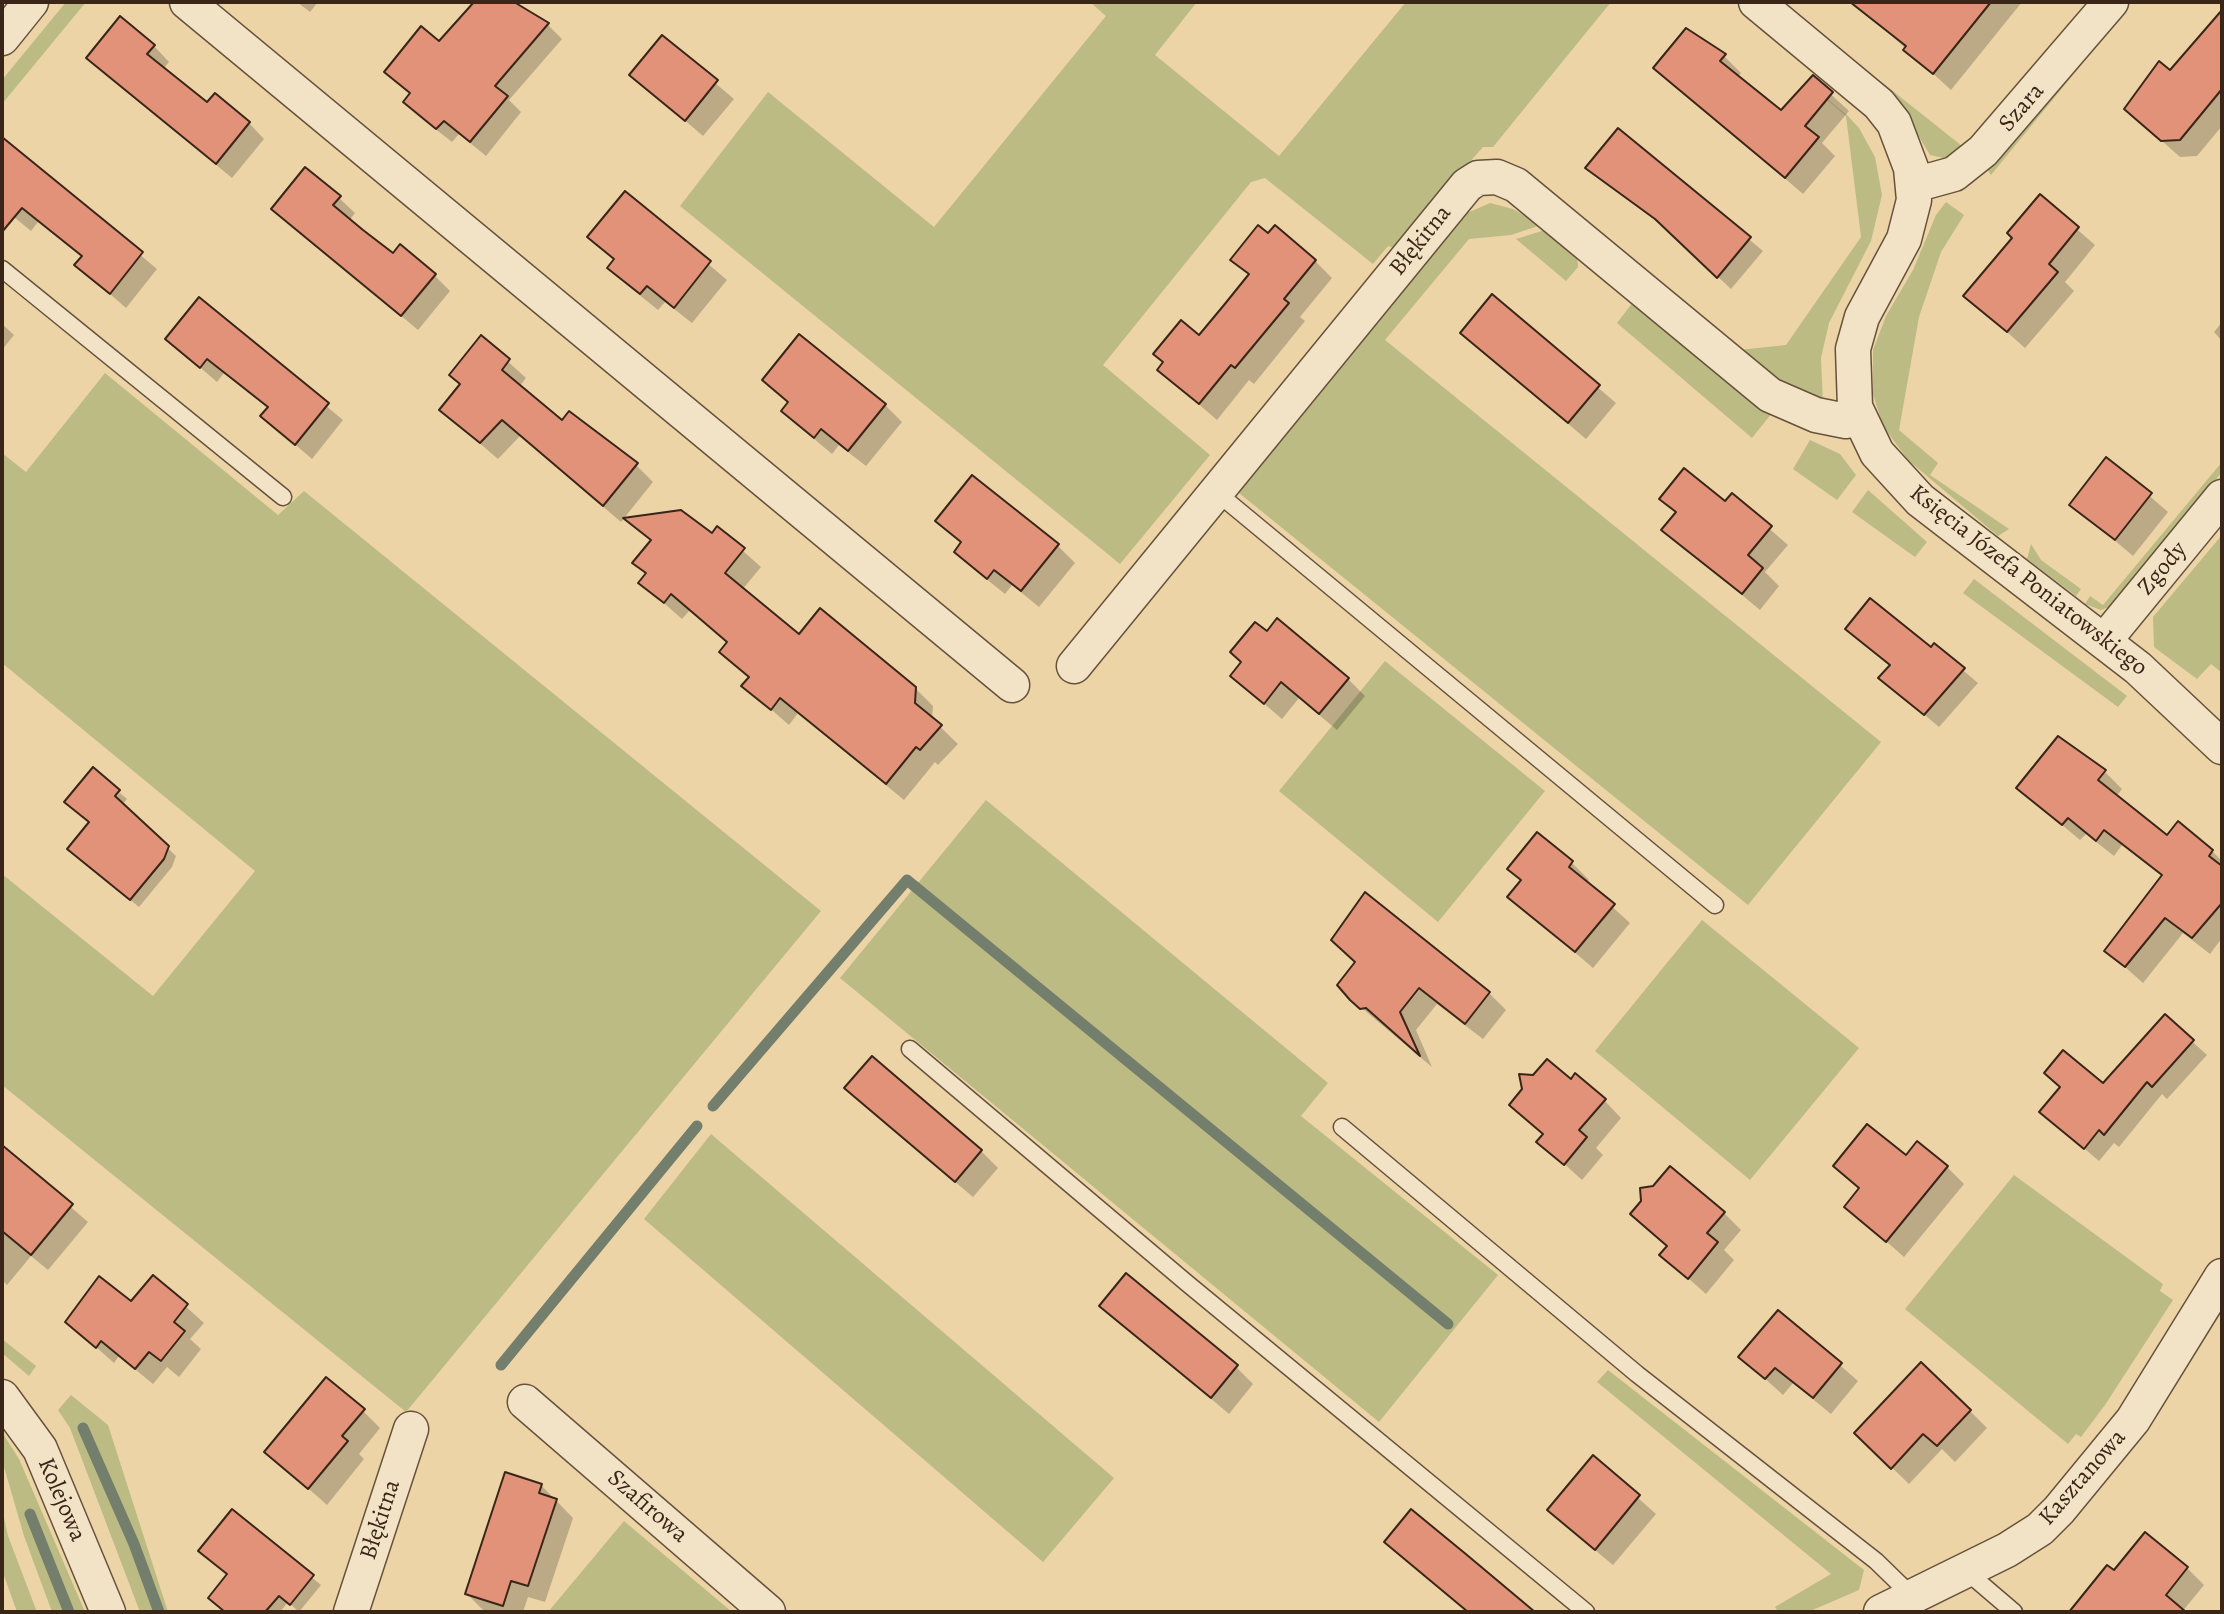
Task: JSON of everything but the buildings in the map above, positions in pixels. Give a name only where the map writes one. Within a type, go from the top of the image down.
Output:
[{"type":"street","points":[[2,38],[31,2]]},
{"type":"street","points":[[187,2],[1012,685]]},
{"type":"street","name":"Księcia Józefa Poniatowskiego","points":[[1756,2],[1879,104],[1900,138],[1914,185],[1904,239],[1855,337],[1851,379],[1858,419],[1877,453],[1920,500],[2161,686],[2222,747]]},
{"type":"street","name":"Szara","points":[[1914,185],[1954,174],[1983,151],[2111,2]]},
{"type":"street","name":"Błękitna","points":[[1074,666],[1467,185],[1478,178],[1497,177],[1516,185],[1770,395],[1816,415],[1846,421],[1858,419]]},
{"type":"street","name":"Zgody","points":[[2104,641],[2222,497]]},
{"type":"street","name":"Kasztanowa","points":[[1881,1612],[1966,1571],[2040,1529],[2092,1475],[2155,1387],[2222,1276]]},
{"type":"street","name":"Kolejowa","points":[[2,1397],[40,1449],[108,1612]]},
{"type":"street","name":"Szafirowa","points":[[525,1402],[768,1612]]},
{"type":"street","name":"Błękitna","points":[[351,1612],[411,1429]]},
{"type":"lane","points":[[2,269],[283,497]]},
{"type":"lane","points":[[1215,491],[1715,905]]},
{"type":"lane","points":[[910,1049],[1200,1294],[1586,1612]]},
{"type":"lane","points":[[1342,1127],[1637,1374],[1876,1561],[1913,1597]]},
{"type":"lane","points":[[1966,1571],[2014,1612]]},
{"type":"shaded area","points":[[66,2],[86,2],[2,104],[2,80]]},
{"type":"shaded area","points":[[1090,2],[1197,2],[1155,55],[1279,156],[1406,2],[1611,2],[1493,147],[1483,147],[1394,248],[1388,246],[1373,264],[1265,178],[1251,182],[1103,365],[1210,455],[1120,564],[680,206],[768,92],[934,227],[1106,16]]},
{"type":"shaded area","points":[[2122,5],[2127,9],[1991,175],[1985,166]]},
{"type":"shaded area","points":[[1803,79],[1848,116],[1859,128],[1875,157],[1882,195],[1871,241],[1829,323],[1821,358],[1823,404],[1792,391],[1739,350],[1786,345],[1861,237],[1846,116]]},
{"type":"shaded area","points":[[1879,80],[1967,150],[1948,159],[1930,155],[1895,97]]},
{"type":"shaded area","points":[[1946,202],[1964,215],[1941,252],[1919,317],[1899,430],[1938,463],[1930,475],[2009,529],[1998,536],[1908,460],[1883,426],[1873,394],[1873,350],[1886,316],[1913,270],[1936,215]]},
{"type":"shaded area","points":[[1490,203],[1513,209],[1541,225],[1511,235],[1469,239],[1385,340],[1881,742],[1748,905],[1239,493],[1259,447],[1458,217]]},
{"type":"shaded area","points":[[1545,230],[1577,257],[1578,267],[1566,281],[1516,239]]},
{"type":"shaded area","points":[[1633,302],[1772,413],[1752,438],[1617,323]]},
{"type":"shaded area","points":[[105,373],[278,515],[304,491],[821,911],[406,1412],[2,1085],[2,874],[153,996],[255,871],[2,663],[2,453],[26,472]]},
{"type":"shaded area","points":[[1810,440],[1840,454],[1856,475],[1837,500],[1793,469]]},
{"type":"shaded area","points":[[2222,462],[2222,472],[2112,606],[2101,610],[2085,604],[2090,596],[2103,605]]},
{"type":"shaded area","points":[[1868,490],[1927,542],[1915,557],[1852,512]]},
{"type":"shaded area","points":[[2222,535],[2222,673],[2211,664],[2197,679],[2154,647],[2153,617]]},
{"type":"shaded area","points":[[2031,544],[2041,560],[2081,589],[2076,596],[2027,559]]},
{"type":"shaded area","points":[[1974,579],[2127,696],[2118,707],[1963,593]]},
{"type":"shaded area","points":[[1385,661],[1545,791],[1438,922],[1279,791]]},
{"type":"shaded area","points":[[986,800],[1328,1083],[1301,1116],[1498,1275],[1379,1422],[840,978]]},
{"type":"shaded area","points":[[1702,920],[1859,1048],[1750,1180],[1595,1051]]},
{"type":"shaded area","points":[[711,1134],[1114,1478],[1043,1562],[644,1219]]},
{"type":"shaded area","points":[[2014,1175],[2163,1284],[2160,1291],[2173,1300],[2105,1405],[2081,1437],[2076,1434],[2068,1444],[1905,1309]]},
{"type":"shaded area","points":[[2,1339],[36,1366],[29,1376],[2,1353]]},
{"type":"shaded area","points":[[1608,1370],[1864,1570],[1859,1590],[1808,1612],[1778,1612],[1775,1607],[1831,1574],[1597,1382]]},
{"type":"shaded area","points":[[71,1395],[108,1425],[168,1612],[140,1612],[70,1428],[58,1410]]},
{"type":"shaded area","points":[[2,1432],[19,1459],[85,1612],[52,1612],[24,1536],[2,1460]]},
{"type":"shaded area","points":[[2,1509],[8,1536],[37,1612],[17,1612],[2,1570]]},
{"type":"shaded area","points":[[624,1521],[732,1612],[548,1612]]},
{"type":"waterway","points":[[713,1106],[907,880],[1448,1324]]},
{"type":"waterway","points":[[501,1365],[697,1126]]},
{"type":"waterway","points":[[83,1428],[134,1544],[159,1612]]},
{"type":"waterway","points":[[30,1514],[69,1612]]}]
